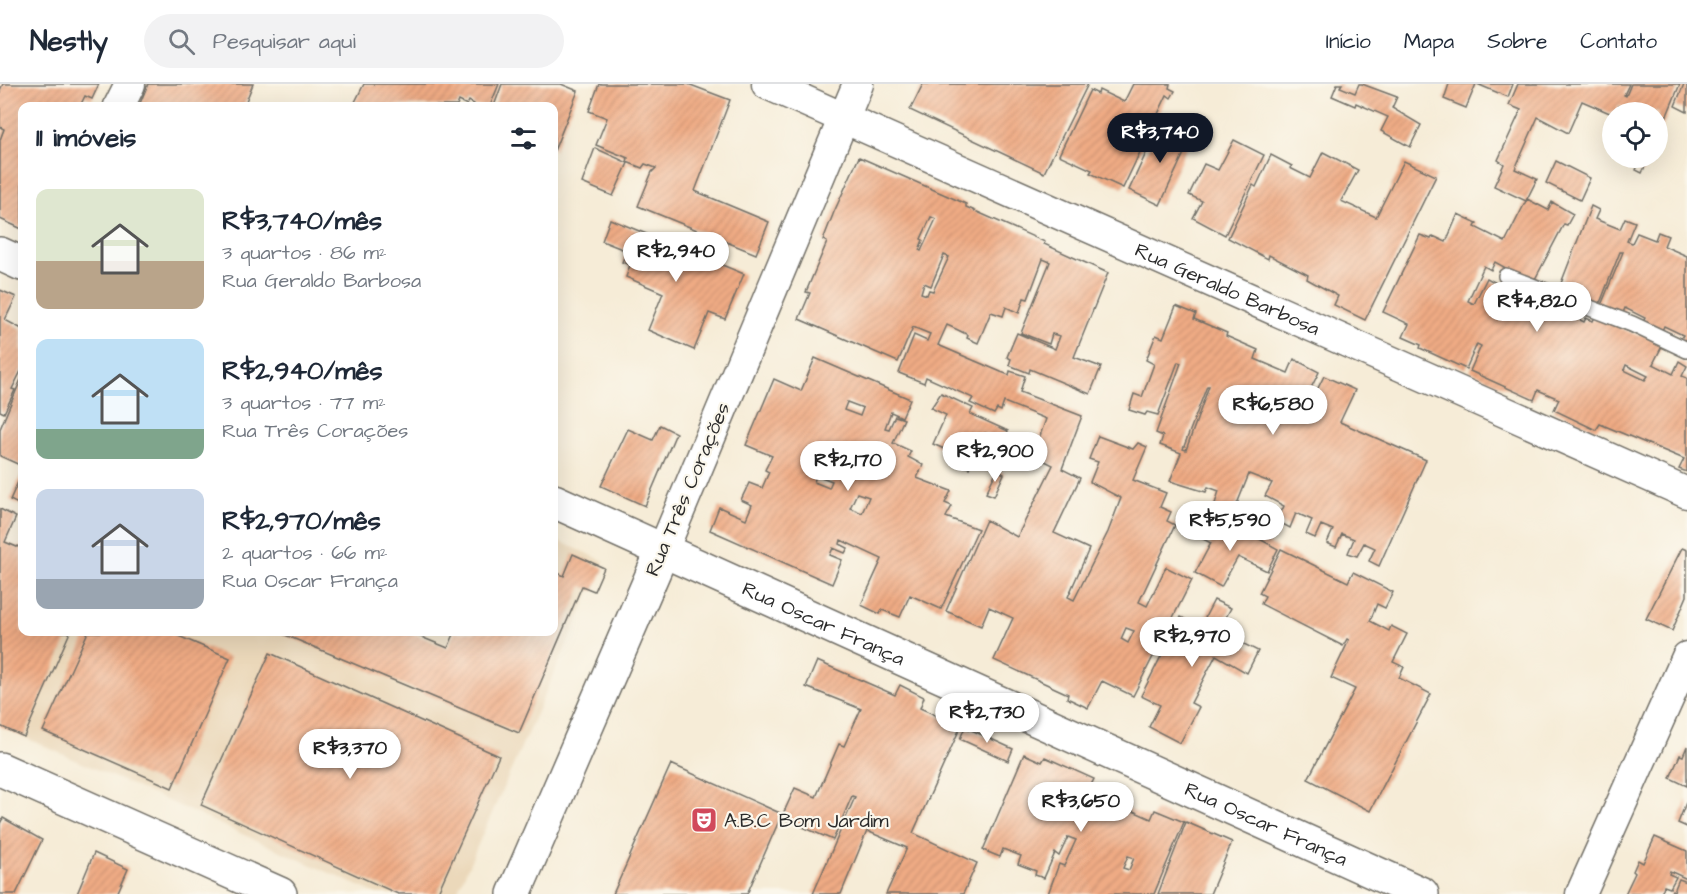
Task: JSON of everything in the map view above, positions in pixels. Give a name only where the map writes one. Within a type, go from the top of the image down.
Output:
[{"type":"street","points":[[121,102],[130,84]]},
{"type":"street","name":"Rua Geraldo Barbosa","points":[[767,84],[1687,493]]},
{"type":"street","name":"Rua Três Corações","points":[[514,894],[663,550],[858,84]]},
{"type":"street","points":[[0,254],[18,262]]},
{"type":"street","name":"Rua Oscar França","points":[[558,503],[1422,894]]},
{"type":"street","points":[[1581,894],[1687,657]]},
{"type":"street","points":[[0,769],[280,894]]},
{"type":"lane","points":[[1506,276],[1632,324],[1687,350]]},
{"type":"shaded area","points":[[558,541],[604,561],[456,894],[377,894],[17,734],[60,636],[558,636]]},
{"type":"building","points":[[3,84],[99,84],[92,99],[85,96],[82,102],[18,102],[18,227],[0,219],[0,140],[4,129],[0,127],[0,90]]},
{"type":"building","points":[[148,84],[253,84],[246,102],[141,102]]},
{"type":"building","points":[[364,84],[499,84],[492,102],[355,102]]},
{"type":"building","points":[[502,84],[561,84],[578,91],[558,141],[558,102],[495,102]]},
{"type":"building","points":[[599,84],[688,84],[730,100],[695,191],[769,222],[756,254],[638,206],[652,172],[656,168],[645,164],[642,168],[627,162],[628,158],[596,145],[607,118],[589,111]]},
{"type":"building","points":[[923,84],[1088,84],[1044,173],[910,110]]},
{"type":"building","points":[[1133,84],[1170,84],[1169,88],[1175,91],[1171,98],[1167,95],[1123,188],[1059,155],[1090,90],[1098,94],[1099,90],[1124,102]]},
{"type":"building","points":[[1337,84],[1342,84],[1340,87],[1355,93],[1359,84],[1362,84],[1397,97],[1392,108],[1421,125],[1410,147],[1381,131],[1388,117],[1356,103],[1355,106],[1332,96]]},
{"type":"building","points":[[1449,84],[1476,84],[1466,108],[1444,99]]},
{"type":"building","points":[[1477,84],[1513,84],[1508,97]]},
{"type":"building","points":[[1518,84],[1629,84],[1624,95],[1626,96],[1631,84],[1680,84],[1668,113],[1668,102],[1602,102],[1602,110],[1582,101],[1568,133],[1538,117],[1515,169],[1537,179],[1526,201],[1494,186],[1504,164],[1498,160],[1521,110],[1509,105]]},
{"type":"building","points":[[1684,84],[1687,84],[1687,112],[1675,106]]},
{"type":"building","points":[[1160,123],[1191,138],[1160,205],[1129,190]]},
{"type":"building","points":[[1234,140],[1264,155],[1225,235],[1193,218],[1202,201],[1189,195],[1204,164],[1218,170]]},
{"type":"building","points":[[595,148],[628,163],[613,196],[582,183]]},
{"type":"building","points":[[1323,152],[1358,170],[1341,201],[1376,217],[1404,161],[1436,176],[1365,320],[1334,305],[1338,296],[1307,279],[1308,275],[1269,255],[1268,259],[1228,238],[1253,185],[1256,187],[1271,155],[1310,178]]},
{"type":"building","points":[[859,157],[966,204],[966,207],[1108,273],[1074,357],[1101,367],[1090,394],[1030,369],[1029,373],[1009,365],[1011,359],[1007,357],[1017,333],[1055,349],[1060,336],[1052,334],[1049,344],[1021,333],[1050,262],[1043,259],[1028,299],[1024,298],[1019,313],[1006,307],[1003,316],[991,312],[978,343],[967,338],[968,335],[947,325],[938,345],[1009,375],[1010,371],[1025,376],[1020,392],[1082,416],[1062,469],[1080,478],[1054,533],[1089,549],[1068,597],[1074,600],[1108,532],[1121,498],[1090,482],[1098,462],[1089,459],[1098,436],[1133,449],[1138,443],[1147,447],[1133,480],[1166,493],[1160,507],[1171,512],[1167,521],[1175,525],[1139,602],[1147,606],[1166,567],[1192,580],[1133,696],[1102,681],[1088,708],[1067,698],[1068,694],[994,660],[1013,618],[989,607],[981,626],[946,611],[986,520],[1017,537],[1053,465],[1033,455],[1046,419],[1004,402],[1001,411],[997,409],[994,414],[970,403],[973,398],[926,377],[924,383],[899,373],[914,335],[927,341],[930,334],[913,327],[898,362],[799,319],[810,293],[806,292],[827,242],[823,240]],"holes":[[[931,217],[936,219],[921,251],[919,250],[923,240],[921,239]],[[944,255],[949,257],[933,291],[929,290],[927,295],[921,293],[924,283],[931,286]],[[1126,628],[1134,631],[1128,643],[1121,639]]]},
{"type":"building","points":[[1556,161],[1590,178],[1580,200],[1546,183]]},
{"type":"building","points":[[1637,168],[1644,168],[1642,173],[1636,170]]},
{"type":"building","points":[[1527,199],[1548,210],[1552,202],[1573,214],[1567,225],[1564,224],[1533,283],[1495,262],[1491,270],[1484,266],[1468,301],[1474,304],[1487,278],[1507,289],[1510,283],[1515,285],[1513,290],[1518,292],[1520,288],[1538,296],[1534,305],[1548,311],[1552,302],[1574,313],[1572,316],[1584,322],[1586,318],[1593,321],[1596,315],[1619,324],[1618,327],[1639,336],[1641,333],[1663,344],[1653,364],[1673,374],[1679,361],[1687,366],[1682,376],[1687,378],[1687,472],[1679,469],[1684,459],[1600,424],[1596,430],[1554,410],[1559,399],[1538,390],[1534,400],[1470,371],[1481,346],[1477,344],[1466,369],[1420,348],[1421,345],[1403,337],[1409,324],[1383,312],[1420,235],[1431,239],[1433,236],[1446,242],[1458,214],[1477,223],[1475,227],[1505,242]],"holes":[[[1626,365],[1648,376],[1645,380],[1624,370]]]},
{"type":"building","points":[[1591,206],[1599,210],[1595,219],[1620,229],[1625,218],[1635,222],[1627,241],[1632,243],[1637,233],[1655,240],[1658,232],[1668,236],[1664,246],[1687,256],[1687,347],[1678,343],[1683,335],[1664,326],[1660,335],[1641,326],[1645,318],[1625,308],[1621,318],[1600,308],[1623,252],[1620,252],[1598,308],[1558,291]]},
{"type":"building","points":[[610,219],[744,274],[725,319],[709,313],[694,350],[648,330],[663,293],[626,277],[630,265],[622,262],[627,251],[602,241]]},
{"type":"building","points":[[0,290],[16,297],[5,320],[18,327],[18,377],[12,389],[15,390],[4,413],[0,411]]},
{"type":"building","points":[[1176,306],[1196,314],[1194,319],[1258,350],[1255,359],[1288,373],[1294,359],[1319,372],[1310,390],[1316,392],[1324,376],[1355,390],[1340,422],[1426,460],[1379,566],[1369,561],[1375,548],[1364,543],[1357,556],[1348,553],[1354,539],[1342,534],[1336,547],[1327,543],[1333,530],[1321,525],[1315,538],[1306,534],[1312,520],[1296,513],[1290,528],[1277,521],[1284,506],[1265,496],[1272,483],[1249,474],[1233,514],[1214,507],[1219,491],[1208,487],[1206,492],[1170,481],[1181,453],[1160,445],[1163,436],[1156,433],[1181,363],[1178,362],[1158,415],[1147,412],[1145,415],[1129,410],[1134,394],[1142,397],[1154,364],[1146,360],[1156,335],[1163,338]],"holes":[[[1207,386],[1209,386],[1186,450],[1183,449]]]},
{"type":"building","points":[[815,358],[910,399],[902,417],[891,412],[885,428],[889,429],[895,416],[904,419],[893,443],[911,451],[908,457],[923,465],[917,478],[951,491],[945,503],[952,506],[946,517],[978,529],[941,609],[910,595],[900,617],[882,610],[880,614],[861,605],[882,559],[841,540],[840,544],[848,548],[845,553],[833,548],[830,555],[842,560],[832,584],[710,530],[719,507],[746,519],[752,505],[741,500],[749,483],[762,488],[769,472],[765,470],[772,456],[746,445],[774,379],[801,391]],"holes":[[[847,402],[863,408],[860,416],[844,410]],[[816,475],[832,481],[829,488],[814,482]],[[857,493],[869,497],[862,513],[850,508]]]},
{"type":"building","points":[[18,386],[18,464],[0,456],[0,429]]},
{"type":"building","points":[[941,393],[973,408],[970,414],[1008,431],[1004,442],[985,433],[969,468],[950,460],[953,453],[933,444],[946,415],[931,408]]},
{"type":"building","points":[[660,425],[676,433],[645,506],[601,486],[628,429],[653,440]]},
{"type":"building","points":[[997,470],[1004,474],[994,496],[986,493]]},
{"type":"building","points":[[18,482],[18,504],[10,500]]},
{"type":"building","points":[[0,509],[16,517],[5,542],[18,546],[18,636],[68,636],[24,737],[0,726]]},
{"type":"building","points":[[1196,520],[1244,539],[1247,532],[1278,549],[1267,571],[1238,557],[1221,587],[1195,573],[1211,543],[1191,533]]},
{"type":"building","points":[[1682,548],[1687,550],[1687,596],[1672,631],[1646,619]]},
{"type":"building","points":[[1281,549],[1348,582],[1353,572],[1393,592],[1385,608],[1377,604],[1370,621],[1389,631],[1391,626],[1407,634],[1393,662],[1404,667],[1399,678],[1431,694],[1370,811],[1308,779],[1355,689],[1331,678],[1349,640],[1347,639],[1343,646],[1261,604],[1265,596],[1259,593]]},
{"type":"building","points":[[573,554],[604,568],[594,591],[582,586],[519,733],[288,636],[419,636],[448,648],[453,636],[558,636],[558,573],[564,576]]},
{"type":"building","points":[[1214,600],[1231,608],[1224,621],[1238,628],[1232,638],[1258,651],[1247,673],[1216,655],[1191,703],[1199,707],[1180,743],[1149,727],[1160,705],[1141,696],[1181,617],[1200,627]]},
{"type":"building","points":[[86,636],[178,636],[230,658],[172,788],[43,731]]},
{"type":"building","points":[[270,653],[499,756],[437,894],[398,894],[201,805]]},
{"type":"building","points":[[817,661],[895,695],[900,685],[924,697],[920,708],[961,726],[913,833],[977,863],[963,894],[886,894],[907,848],[867,831],[841,894],[813,894],[855,797],[852,796],[833,840],[782,818],[783,814],[795,788],[816,797],[839,744],[844,746],[861,709],[806,687]]},
{"type":"building","points":[[965,727],[1013,749],[1008,761],[960,739]]},
{"type":"building","points":[[1687,746],[1687,786],[1670,778],[1680,755],[1683,756]]},
{"type":"building","points":[[1024,754],[1042,762],[1045,757],[1094,779],[1088,791],[1151,819],[1155,810],[1184,822],[1154,894],[1048,894],[1059,864],[1064,866],[1076,840],[1068,837],[1059,856],[1055,853],[1044,878],[1035,875],[1036,871],[1018,864],[1021,856],[1003,849],[1000,857],[983,850]],"holes":[[[1128,856],[1134,858],[1129,870],[1123,868]]]},
{"type":"building","points":[[671,764],[782,814],[747,894],[613,894]]},
{"type":"building","points":[[1687,800],[1687,827],[1678,823]]},
{"type":"building","points":[[3,818],[42,840],[16,894],[0,894],[0,824]]},
{"type":"building","points":[[1186,822],[1232,842],[1210,894],[1158,894]]},
{"type":"building","points":[[1655,837],[1687,851],[1687,879],[1670,871],[1669,874],[1676,877],[1670,888],[1664,886],[1661,894],[1625,894],[1635,873],[1633,871],[1638,860],[1643,863]]},
{"type":"building","points":[[94,853],[128,869],[117,894],[77,894]]},
{"type":"building","points":[[1679,879],[1687,882],[1687,894],[1670,894],[1672,890],[1674,891]]},
{"type":"place","name":"A.B.C Bom Jardim","points":[[704,820]]}]
